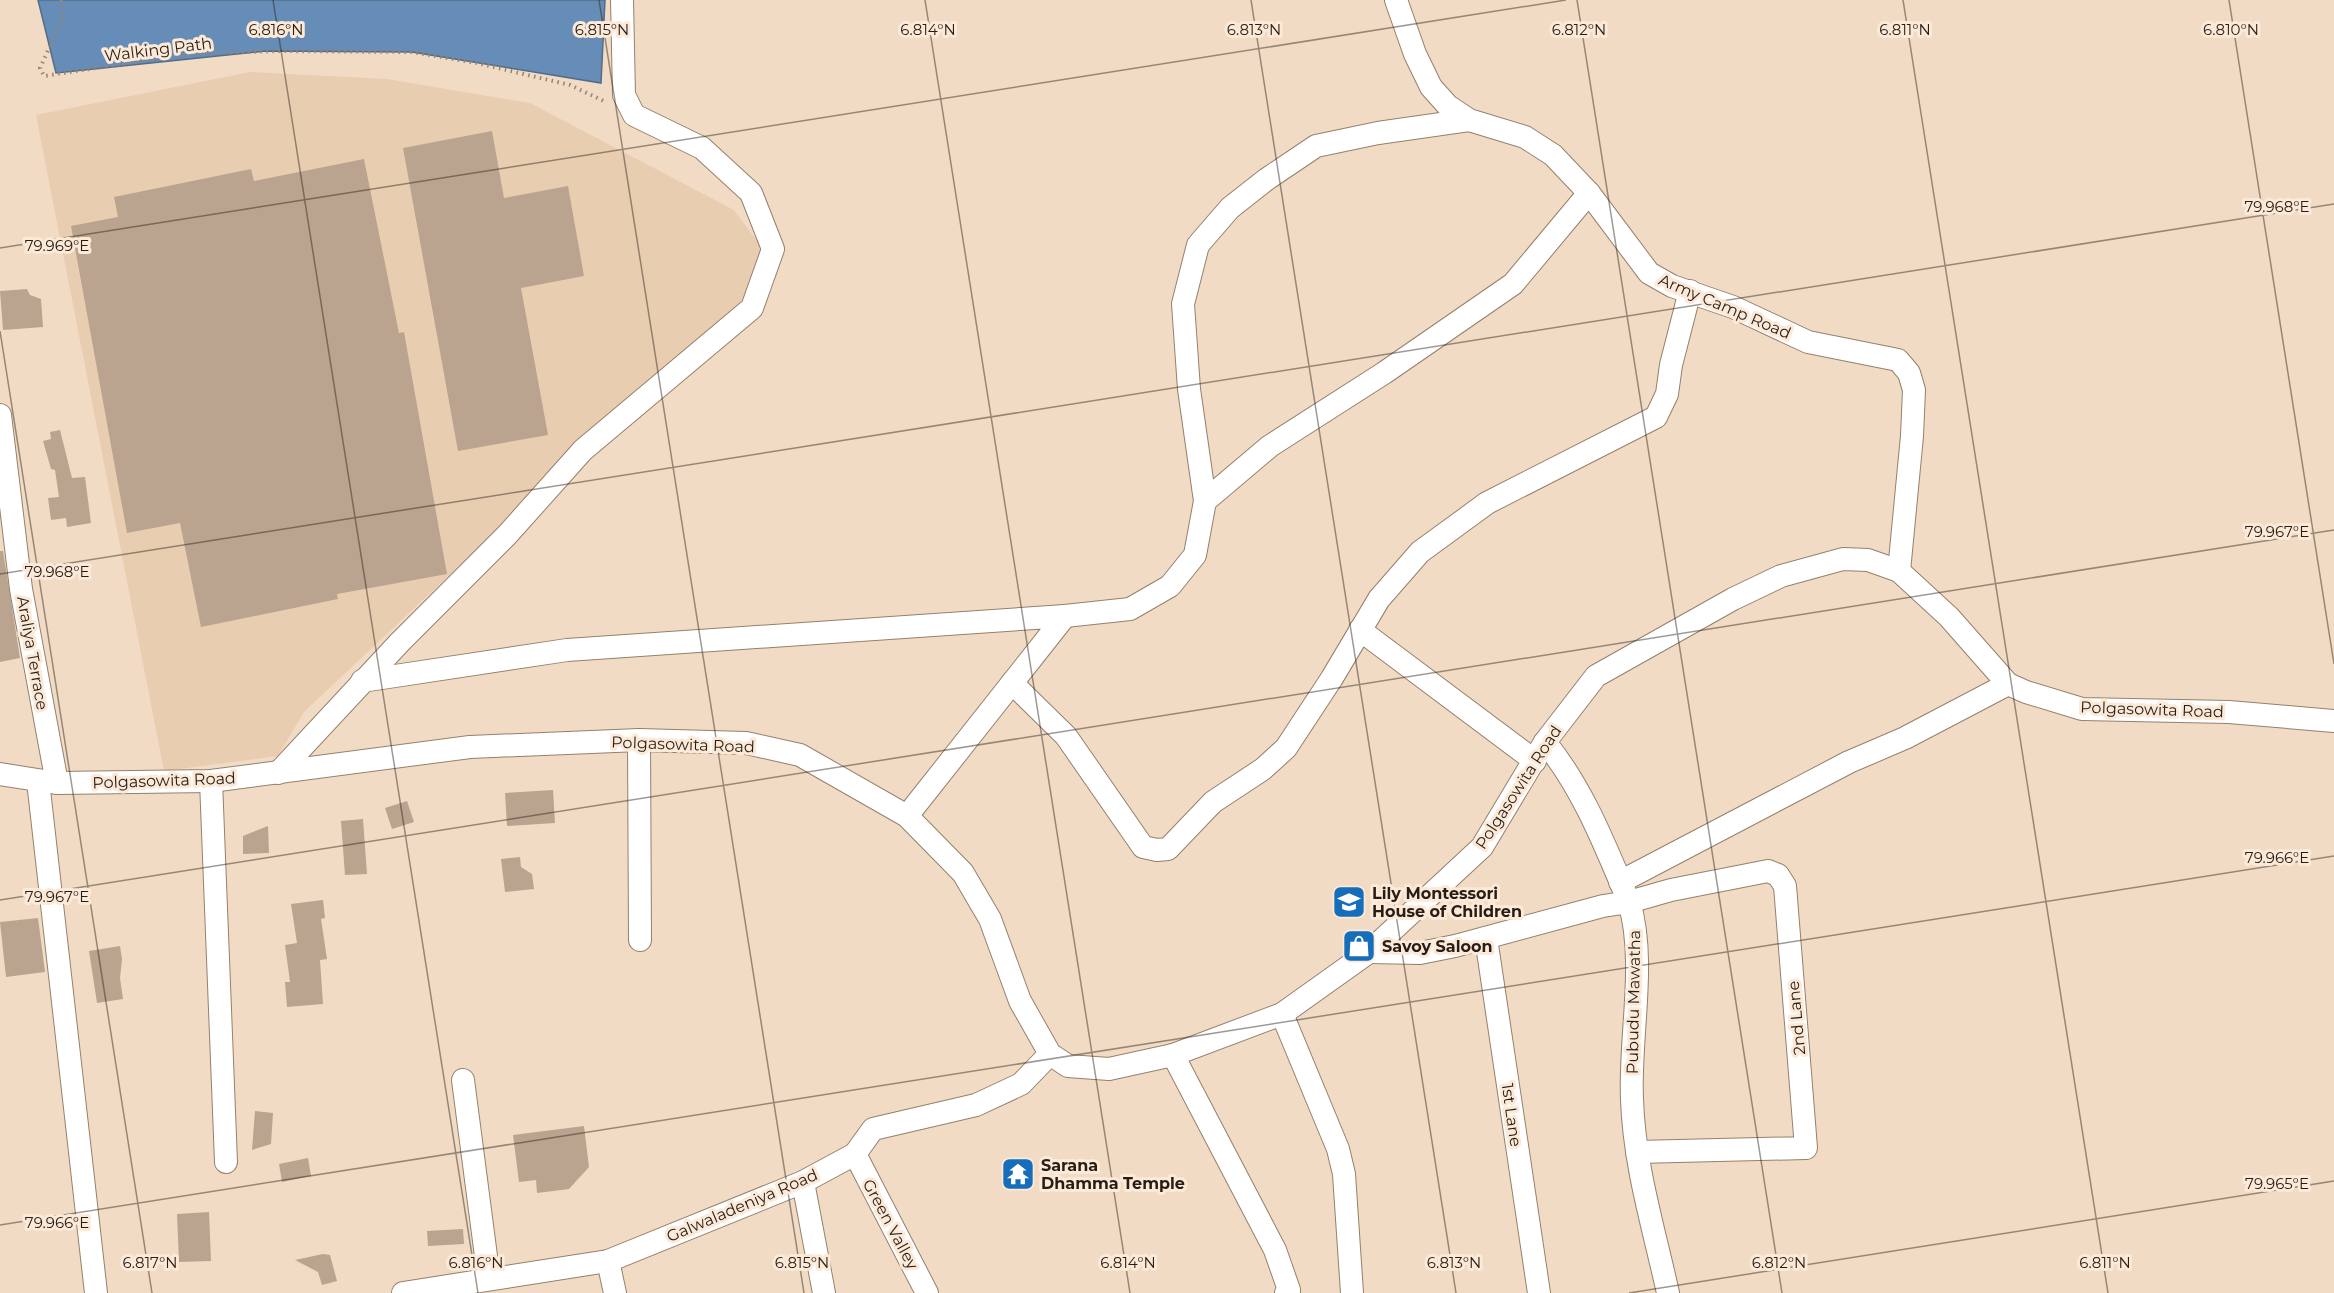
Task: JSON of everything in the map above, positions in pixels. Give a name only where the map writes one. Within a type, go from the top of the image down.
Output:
[{"type":"street","points":[[278,773],[362,681],[507,536],[583,450],[752,308],[773,249],[751,193],[702,148],[634,115],[624,95],[621,0]]},
{"type":"street","name":"Army Camp Road","points":[[1396,0],[1415,54],[1431,87],[1448,106],[1469,120],[1526,137],[1553,155],[1589,193],[1649,273],[1672,286],[1733,307],[1808,342],[1898,360],[1909,373],[1914,390],[1912,436],[1899,571]]},
{"type":"street","points":[[362,681],[567,650],[1065,616],[1130,609],[1170,586],[1195,555],[1205,501],[1189,389],[1183,304],[1198,245],[1230,208],[1267,179],[1316,146],[1378,133],[1469,120]]},
{"type":"street","points":[[1205,501],[1270,446],[1384,374],[1513,284],[1589,193]]},
{"type":"street","points":[[1012,683],[1066,736],[1143,847],[1157,850],[1168,849],[1213,802],[1263,769],[1286,748],[1332,678],[1379,599],[1420,552],[1487,503],[1656,417],[1667,394],[1671,364],[1690,291]]},
{"type":"street","name":"Araliya Terrace","points":[[0,415],[47,782],[96,1293]]},
{"type":"street","name":"Polgasowita Road","points":[[0,774],[47,782],[212,781],[470,747],[639,740],[746,743],[800,755],[907,816],[963,873],[990,919],[1020,1001],[1050,1054],[1068,1066],[1109,1070],[1173,1055],[1282,1014],[1369,952],[1482,847],[1540,751],[1596,676],[1733,599],[1781,576],[1843,559],[1868,560],[1899,571],[1949,616],[2008,684],[2026,692],[2082,709],[2229,712],[2334,721]]},
{"type":"street","points":[[907,816],[1065,616]]},
{"type":"street","name":"Pubudu Mawatha","points":[[1360,630],[1565,767],[1584,800],[1625,892],[1636,938],[1632,1095],[1637,1152],[1668,1293]]},
{"type":"street","points":[[1369,952],[1420,953],[1486,938],[1603,906],[1849,762],[1905,738],[2008,684]]},
{"type":"street","points":[[639,740],[640,940]]},
{"type":"street","points":[[212,781],[226,1162]]},
{"type":"street","name":"2nd Lane","points":[[1625,892],[1671,890],[1768,871],[1778,875],[1785,886],[1806,1148],[1637,1152]]},
{"type":"street","name":"1st Lane","points":[[1486,938],[1539,1293]]},
{"type":"street","points":[[1282,1014],[1338,1149],[1344,1174],[1352,1293]]},
{"type":"street","name":"Galwaladeniya Road","points":[[418,1292],[608,1261],[802,1182],[855,1154],[873,1129],[976,1105],[1021,1084],[1050,1054]]},
{"type":"street","points":[[1173,1055],[1275,1250],[1289,1290],[1286,1293]]},
{"type":"street","points":[[464,1080],[489,1279]]},
{"type":"street","name":"Green Valley","points":[[855,1154],[927,1293]]},
{"type":"street","points":[[802,1182],[824,1293]]},
{"type":"street","points":[[608,1261],[615,1293]]},
{"type":"path","name":"Walking Path","points":[[61,0],[62,20],[40,68],[44,76],[187,54],[278,51],[412,52],[477,63],[570,85],[634,115]]},
{"type":"shaded area","points":[[250,72],[387,79],[530,103],[734,210],[760,245],[767,282],[644,392],[304,712],[278,756],[164,771],[36,115]]},
{"type":"water","points":[[38,0],[605,0],[601,83],[412,52],[266,51],[56,73]]},
{"type":"building","points":[[492,131],[504,198],[568,186],[584,276],[521,288],[548,435],[458,451],[403,148]]},
{"type":"building","points":[[364,159],[399,333],[404,332],[447,574],[337,594],[338,599],[201,627],[180,523],[127,533],[71,226],[118,217],[114,197],[251,169],[254,181]]},
{"type":"building","points":[[27,289],[30,295],[41,299],[43,327],[3,330],[0,291]]},
{"type":"building","points":[[60,430],[72,478],[85,477],[91,523],[67,527],[66,518],[51,520],[48,498],[59,497],[55,470],[51,469],[43,441],[51,439],[50,432]]},
{"type":"building","points":[[0,551],[3,551],[20,658],[0,662]]},
{"type":"building","points":[[553,790],[555,823],[507,826],[505,793]]},
{"type":"building","points":[[407,801],[414,822],[392,829],[385,808]]},
{"type":"building","points":[[363,819],[367,874],[345,875],[341,821]]},
{"type":"building","points":[[268,826],[269,853],[243,854],[243,836]]},
{"type":"building","points":[[520,857],[521,867],[532,874],[534,889],[505,892],[501,859]]},
{"type":"building","points":[[323,900],[325,918],[321,919],[327,959],[320,960],[323,1004],[287,1007],[285,982],[290,982],[285,945],[297,943],[291,904]]},
{"type":"building","points":[[38,918],[45,972],[6,977],[0,922]]},
{"type":"building","points":[[120,946],[122,959],[120,978],[123,999],[97,1003],[89,951]]},
{"type":"building","points":[[255,1111],[273,1113],[271,1144],[252,1150]]},
{"type":"building","points":[[584,1126],[589,1167],[569,1189],[537,1193],[536,1180],[519,1182],[513,1135]]},
{"type":"building","points":[[308,1158],[311,1176],[282,1182],[279,1164]]},
{"type":"building","points":[[209,1212],[211,1261],[179,1262],[177,1214]]},
{"type":"building","points":[[463,1229],[464,1244],[428,1246],[427,1231]]},
{"type":"building","points":[[323,1254],[330,1255],[337,1281],[322,1285],[318,1272],[295,1260]]},
{"type":"place","name":"Lily Montessori House of Children","points":[[1349,902]]},
{"type":"place","name":"Savoy Saloon","points":[[1359,946]]},
{"type":"place","name":"Sarana Dhamma Temple","points":[[1018,1174]]}]
